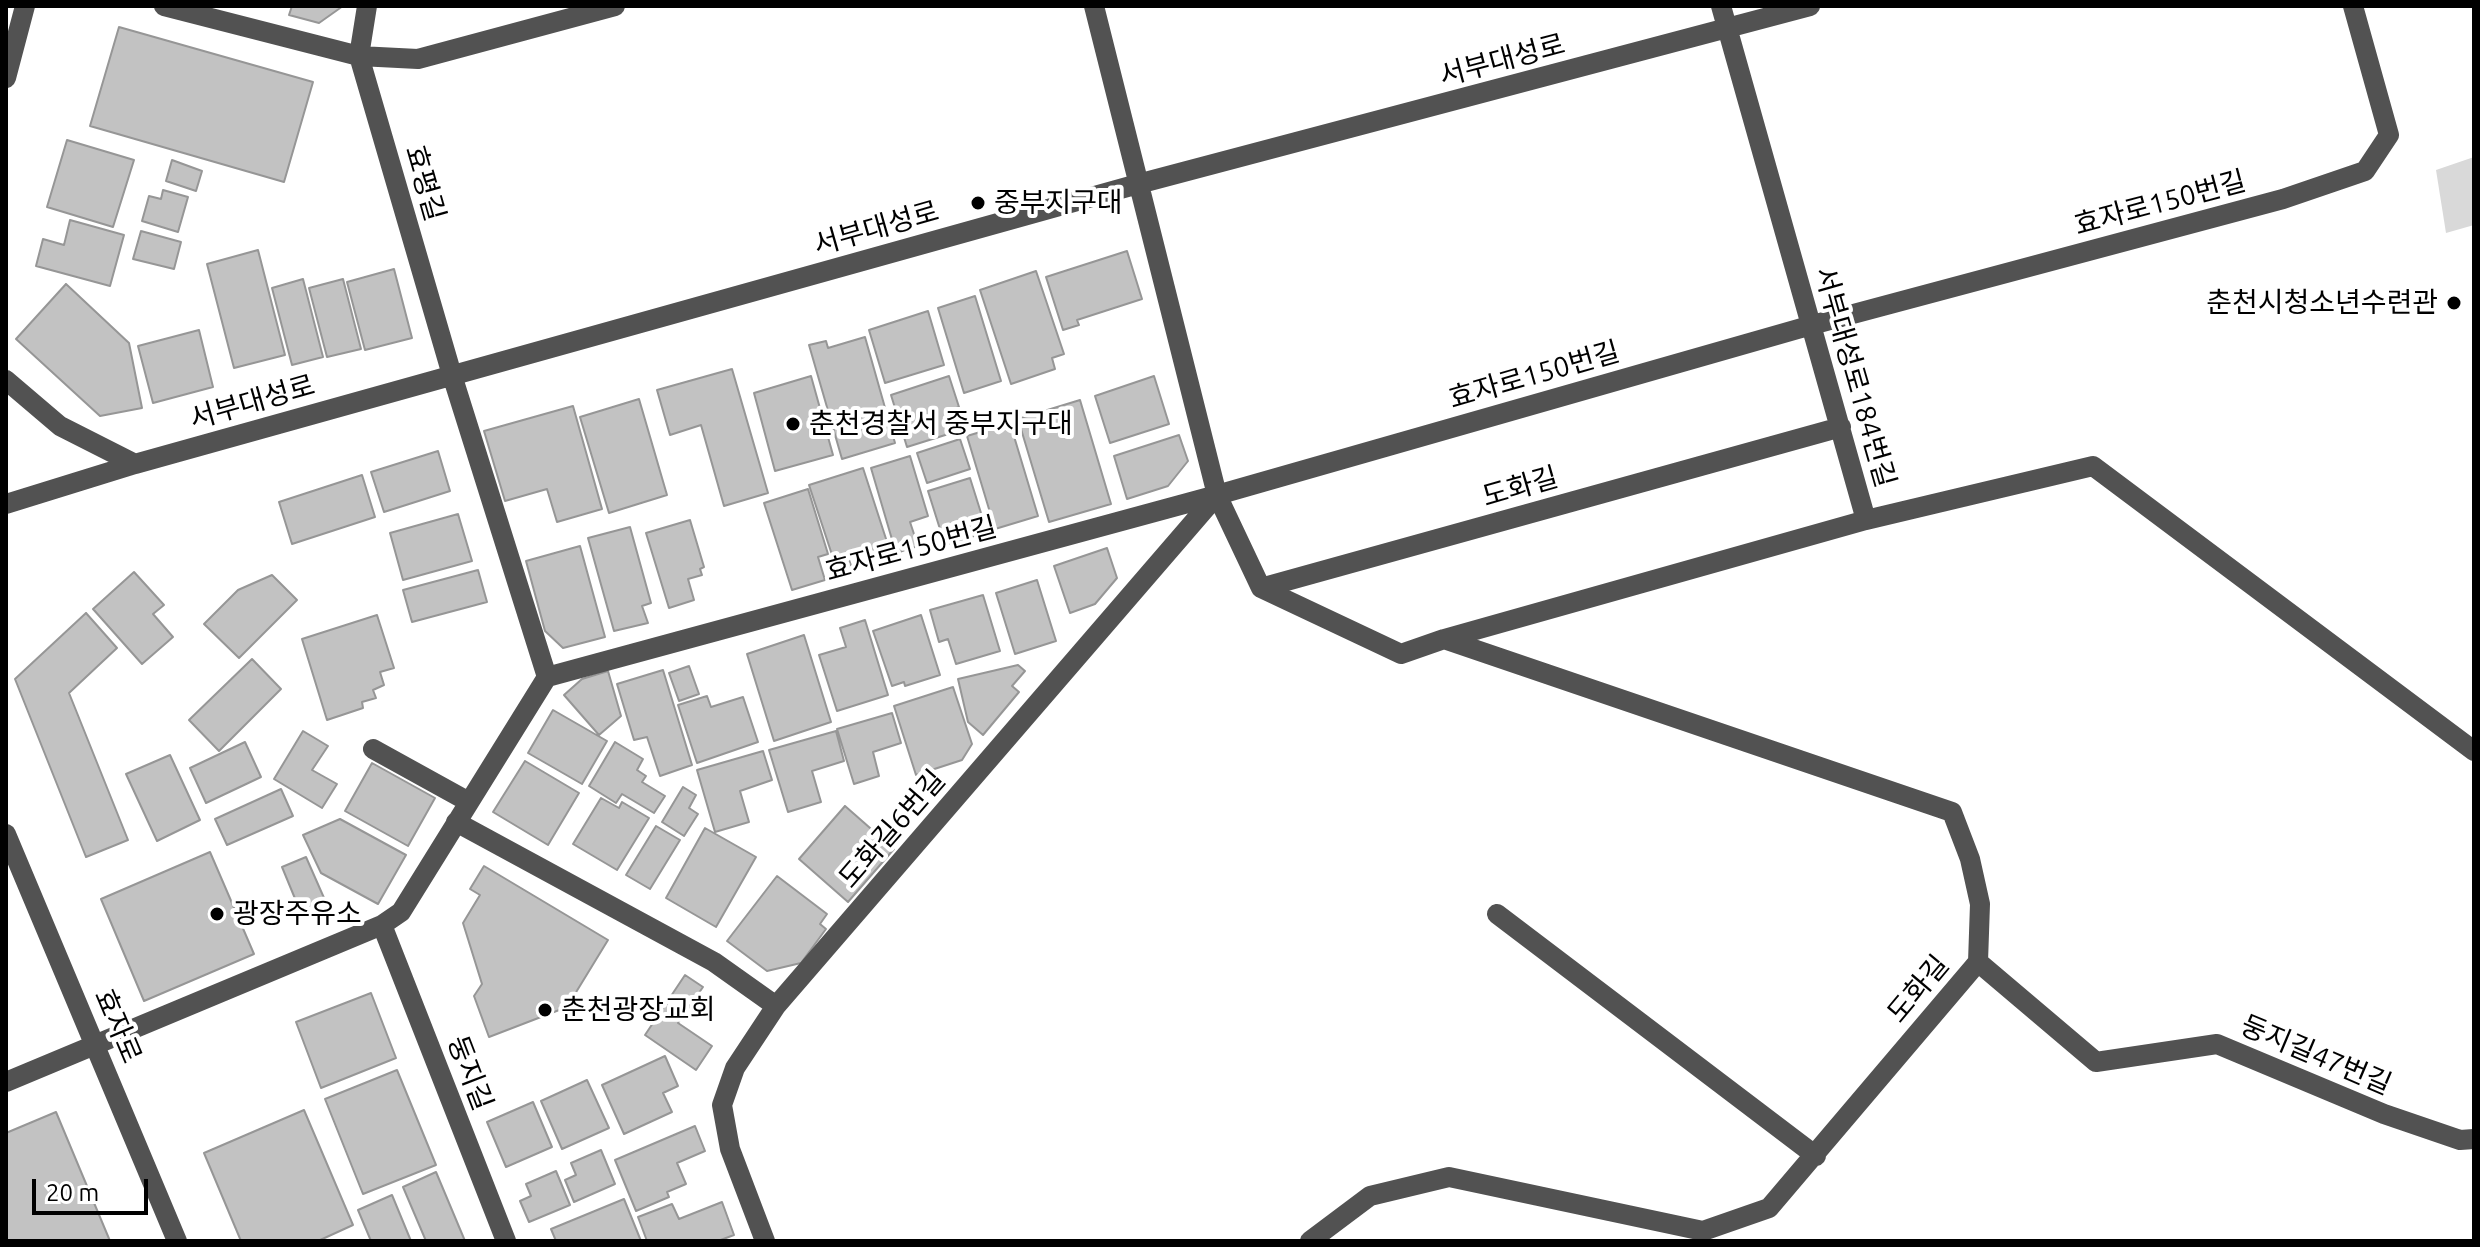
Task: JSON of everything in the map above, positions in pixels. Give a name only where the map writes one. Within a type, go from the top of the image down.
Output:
[{"type":"street","points":[[6,78],[25,6]]},
{"type":"street","points":[[164,6],[359,56],[418,59],[615,6]]},
{"type":"street","name":"효평길","points":[[367,6],[359,56],[452,375]]},
{"type":"street","points":[[1094,6],[1217,495],[1261,588],[1401,654],[1444,639],[1866,520]]},
{"type":"street","name":"서부대성로184번길","points":[[1721,6],[1866,520],[2093,466],[2474,751]]},
{"type":"street","name":"서부대성로","points":[[6,504],[135,464],[1138,184],[1810,6]]},
{"type":"street","name":"효자로150번길","points":[[547,677],[1217,495],[1812,325],[2283,199],[2365,171],[2389,135],[2353,6]]},
{"type":"street","points":[[6,1082],[382,925],[401,912],[547,677],[452,375]]},
{"type":"street","points":[[6,380],[60,426],[135,464]]},
{"type":"street","name":"도화길","points":[[1261,588],[1841,427]]},
{"type":"street","name":"도화길6번길","points":[[765,1241],[730,1149],[722,1105],[735,1068],[776,1006],[1217,495]]},
{"type":"street","name":"도화길","points":[[1310,1241],[1370,1196],[1449,1177],[1703,1231],[1769,1208],[1978,962],[1980,904],[1970,859],[1952,812],[1444,639]]},
{"type":"street","points":[[373,749],[469,802]]},
{"type":"street","points":[[456,822],[714,962],[776,1006]]},
{"type":"street","name":"효자로","points":[[6,834],[177,1241]]},
{"type":"street","points":[[1497,914],[1816,1156]]},
{"type":"street","name":"둥지길","points":[[382,925],[506,1241]]},
{"type":"street","name":"둥지길47번길","points":[[1978,962],[2096,1062],[2217,1044],[2384,1114],[2460,1140],[2474,1139]]},
{"type":"shaded area","points":[[2474,157],[2474,225],[2446,233],[2436,170]]},
{"type":"building","points":[[292,6],[343,6],[319,23],[289,15]]},
{"type":"building","points":[[119,27],[313,82],[284,182],[90,126]]},
{"type":"building","points":[[67,140],[134,160],[113,227],[47,207]]},
{"type":"building","points":[[172,160],[202,171],[196,191],[166,181]]},
{"type":"building","points":[[163,190],[188,197],[178,232],[142,221],[149,196],[161,199]]},
{"type":"building","points":[[70,220],[124,235],[110,286],[36,266],[43,239],[64,245]]},
{"type":"building","points":[[141,231],[181,242],[174,269],[133,259]]},
{"type":"building","points":[[258,250],[285,355],[234,368],[207,264]]},
{"type":"building","points":[[1127,251],[1142,299],[1077,320],[1079,325],[1063,330],[1046,277]]},
{"type":"building","points":[[394,269],[412,338],[365,350],[347,282]]},
{"type":"building","points":[[1036,271],[1064,354],[1052,358],[1055,369],[1011,384],[980,290]]},
{"type":"building","points":[[303,279],[323,357],[292,365],[272,288]]},
{"type":"building","points":[[343,279],[361,349],[327,357],[309,288]]},
{"type":"building","points":[[66,284],[129,343],[142,408],[100,416],[16,339]]},
{"type":"building","points":[[975,296],[1001,381],[964,393],[938,308]]},
{"type":"building","points":[[928,311],[944,365],[885,383],[869,330]]},
{"type":"building","points":[[199,330],[213,387],[153,403],[138,346]]},
{"type":"building","points":[[865,337],[895,443],[842,459],[809,345],[826,341],[828,348]]},
{"type":"building","points":[[732,369],[768,493],[724,506],[701,425],[670,435],[657,390]]},
{"type":"building","name":"춘천경찰서 중부지구대","points":[[811,376],[833,455],[775,471],[754,393]]},
{"type":"building","points":[[949,376],[959,407],[951,410],[958,431],[907,447],[891,395]]},
{"type":"building","points":[[1154,376],[1169,424],[1110,443],[1095,396]]},
{"type":"building","points":[[639,399],[667,495],[609,513],[580,417]]},
{"type":"building","points":[[1080,400],[1111,504],[1049,522],[1018,419]]},
{"type":"building","points":[[573,406],[602,509],[557,522],[547,489],[505,501],[484,431]]},
{"type":"building","points":[[1010,423],[1038,516],[995,529],[967,436]]},
{"type":"building","points":[[1179,435],[1188,461],[1168,486],[1127,499],[1114,456]]},
{"type":"building","points":[[960,439],[970,469],[927,483],[917,453]]},
{"type":"building","points":[[438,451],[450,491],[384,512],[371,472]]},
{"type":"building","points":[[910,456],[928,516],[910,522],[918,546],[896,553],[871,468]]},
{"type":"building","points":[[863,468],[888,545],[848,557],[852,568],[838,573],[809,485]]},
{"type":"building","points":[[362,475],[375,517],[292,544],[279,502]]},
{"type":"building","points":[[970,478],[987,532],[945,545],[928,491]]},
{"type":"building","points":[[808,489],[828,554],[818,557],[825,580],[792,590],[764,503]]},
{"type":"building","points":[[458,514],[472,561],[403,580],[390,533]]},
{"type":"building","points":[[690,520],[704,567],[700,569],[702,575],[688,579],[694,600],[669,608],[646,533]]},
{"type":"building","points":[[630,527],[651,603],[642,606],[648,623],[614,631],[588,538]]},
{"type":"building","points":[[580,546],[605,637],[563,648],[545,631],[526,561]]},
{"type":"building","points":[[1107,548],[1117,578],[1095,604],[1070,613],[1054,566]]},
{"type":"building","points":[[478,570],[487,602],[412,622],[403,590]]},
{"type":"building","points":[[134,572],[164,605],[153,614],[173,637],[142,664],[93,609]]},
{"type":"building","points":[[272,575],[297,600],[239,658],[204,624],[238,590]]},
{"type":"building","points":[[1037,580],[1056,641],[1015,654],[996,593]]},
{"type":"building","points":[[983,595],[1000,651],[956,664],[948,639],[939,642],[930,610]]},
{"type":"building","points":[[86,613],[117,648],[69,693],[128,840],[86,857],[15,679]]},
{"type":"building","points":[[377,615],[394,668],[380,672],[384,685],[373,690],[376,698],[362,702],[363,708],[327,720],[302,639]]},
{"type":"building","points":[[921,615],[940,675],[905,686],[904,682],[892,686],[873,631]]},
{"type":"building","points":[[865,620],[888,695],[837,711],[819,655],[846,647],[840,628]]},
{"type":"building","points":[[804,635],[831,722],[774,741],[747,654]]},
{"type":"building","points":[[252,659],[281,689],[219,751],[189,720]]},
{"type":"building","points":[[1018,665],[1025,671],[1012,686],[1019,692],[983,735],[968,722],[958,679]]},
{"type":"building","points":[[689,666],[699,694],[679,701],[669,673]]},
{"type":"building","points":[[663,670],[692,765],[660,776],[647,737],[634,740],[617,684]]},
{"type":"building","points":[[608,671],[621,716],[599,735],[564,695],[582,679]]},
{"type":"building","points":[[953,687],[972,744],[962,760],[916,775],[894,706]]},
{"type":"building","points":[[707,696],[711,707],[743,697],[758,742],[697,763],[678,705]]},
{"type":"building","points":[[553,710],[607,741],[582,784],[528,753]]},
{"type":"building","points":[[892,713],[901,743],[873,752],[879,776],[854,784],[837,729]]},
{"type":"building","points":[[303,731],[328,746],[312,770],[337,784],[322,808],[274,779]]},
{"type":"building","points":[[836,731],[844,761],[812,771],[821,802],[788,812],[769,750]]},
{"type":"building","points":[[245,742],[261,777],[206,803],[190,768]]},
{"type":"building","points":[[615,742],[643,759],[637,770],[646,776],[642,782],[665,796],[654,813],[622,794],[616,803],[589,786]]},
{"type":"building","points":[[763,751],[772,780],[740,791],[749,822],[715,832],[697,770]]},
{"type":"building","points":[[170,755],[200,820],[157,841],[126,774]]},
{"type":"building","points":[[525,761],[579,793],[548,845],[493,812]]},
{"type":"building","points":[[372,763],[435,798],[408,846],[345,811]]},
{"type":"building","points":[[683,787],[696,795],[689,808],[698,814],[684,836],[662,822]]},
{"type":"building","points":[[281,789],[293,816],[227,845],[215,819]]},
{"type":"building","points":[[601,798],[619,808],[622,802],[649,818],[617,870],[573,844]]},
{"type":"building","points":[[845,806],[894,849],[848,902],[799,859]]},
{"type":"building","points":[[340,819],[406,855],[378,904],[321,873],[303,835]]},
{"type":"building","points":[[656,826],[680,840],[650,889],[626,875]]},
{"type":"building","points":[[705,828],[756,857],[716,927],[666,898]]},
{"type":"building","points":[[210,852],[254,954],[144,1001],[101,899]]},
{"type":"building","points":[[306,857],[328,907],[303,918],[282,867]]},
{"type":"building","points":[[484,866],[608,940],[567,1007],[489,1037],[474,996],[482,984],[463,923],[480,895],[470,889]]},
{"type":"building","points":[[777,876],[827,914],[820,924],[826,929],[801,963],[767,971],[727,941]]},
{"type":"building","points":[[685,975],[703,987],[678,1023],[712,1046],[696,1070],[645,1035]]},
{"type":"building","points":[[371,993],[396,1058],[321,1088],[296,1022]]},
{"type":"building","points":[[665,1056],[678,1086],[663,1093],[672,1112],[624,1134],[602,1085]]},
{"type":"building","points":[[397,1070],[436,1165],[363,1194],[325,1099]]},
{"type":"building","points":[[587,1080],[609,1128],[562,1149],[541,1101]]},
{"type":"building","points":[[533,1102],[552,1147],[506,1167],[487,1122]]},
{"type":"building","points":[[304,1110],[353,1225],[318,1241],[241,1241],[204,1153]]},
{"type":"building","points":[[56,1112],[110,1241],[6,1241],[6,1133]]},
{"type":"building","points":[[695,1126],[705,1151],[677,1163],[686,1184],[667,1192],[669,1197],[636,1211],[615,1160]]},
{"type":"building","points":[[601,1150],[615,1184],[574,1202],[565,1180],[576,1175],[571,1163]]},
{"type":"building","points":[[556,1171],[570,1205],[529,1222],[520,1201],[531,1196],[526,1184]]},
{"type":"building","points":[[436,1172],[465,1241],[426,1241],[403,1187]]},
{"type":"building","points":[[392,1195],[411,1241],[371,1241],[358,1210]]},
{"type":"building","points":[[624,1199],[641,1241],[556,1241],[551,1229]]},
{"type":"building","points":[[722,1202],[734,1235],[718,1241],[647,1241],[638,1217],[672,1204],[679,1219]]},
{"type":"place","name":"중부지구대","points":[[978,203]]},
{"type":"place","name":"춘천시청소년수련관","points":[[2454,303]]},
{"type":"place","name":"춘천경찰서 중부지구대","points":[[793,424]]},
{"type":"place","name":"광장주유소","points":[[217,914]]},
{"type":"place","name":"춘천광장교회","points":[[545,1010]]}]
